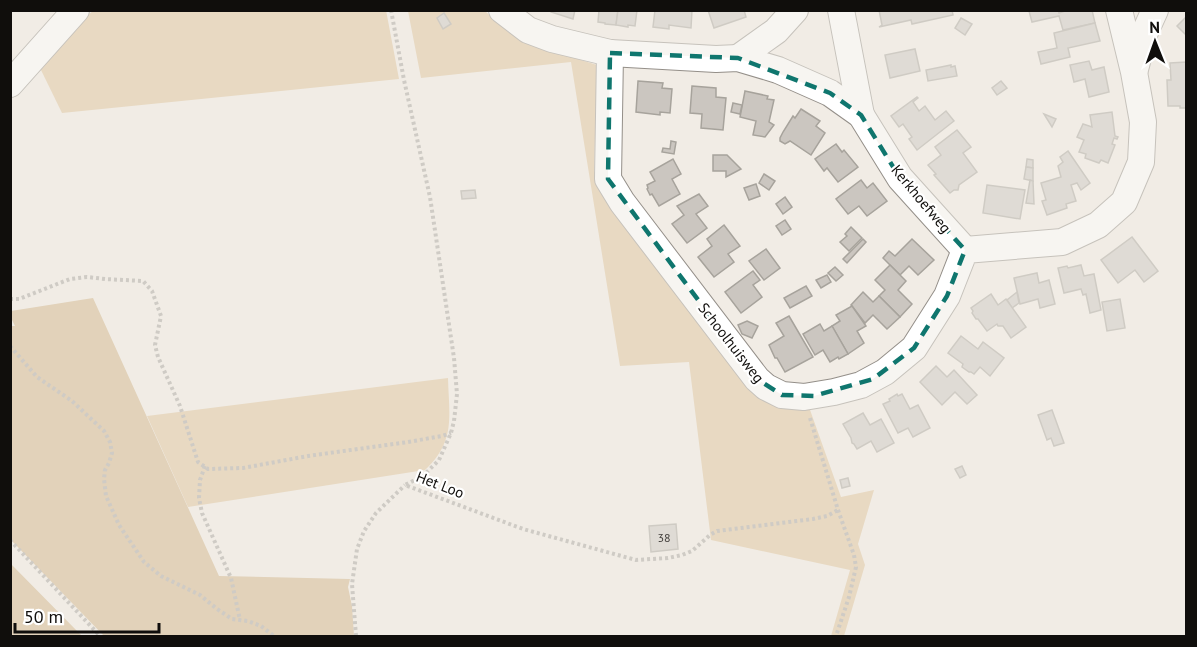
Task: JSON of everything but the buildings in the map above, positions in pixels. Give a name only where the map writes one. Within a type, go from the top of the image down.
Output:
[{"type":"street","points":[[10,84],[76,10]]},
{"type":"street","points":[[502,10],[528,30],[552,39],[610,53]]},
{"type":"street","points":[[738,58],[776,31],[795,10]]},
{"type":"street","name":"Kerkhoefweg","points":[[841,10],[861,115],[900,178],[965,250]]},
{"type":"street","points":[[965,250],[1062,242],[1098,225],[1124,202],[1141,162],[1143,122],[1119,10]]},
{"type":"street","points":[[1134,72],[1145,32],[1155,10]]},
{"type":"street","name":"Kerkhoefweg","points":[[610,53],[716,59],[738,58],[778,70],[830,93],[861,115]]},
{"type":"street","name":"Schoolhuisweg","points":[[610,53],[608,179],[622,202],[757,379],[766,387],[782,395],[804,397],[861,385],[885,372],[914,348],[947,296],[965,250]]},
{"type":"path","name":"Het Loo","points":[[391,10],[430,198],[454,358],[457,394],[451,433],[439,459],[423,476],[405,485]]},
{"type":"path","points":[[10,299],[19,298],[70,279],[87,277],[143,281],[152,291],[162,316],[155,345],[158,357],[180,406],[198,462],[208,469],[243,468],[451,433]]},
{"type":"path","points":[[10,346],[37,377],[72,402],[104,431],[110,442],[112,453],[105,470],[106,496],[119,525],[144,562],[161,576],[200,595],[232,619],[248,621],[261,626],[274,636]]},
{"type":"path","points":[[804,397],[856,567],[856,574],[836,636]]},
{"type":"path","points":[[205,466],[200,480],[199,498],[202,513],[231,578],[240,620]]},
{"type":"path","name":"Het Loo","points":[[405,485],[523,529],[636,560],[682,555],[692,551],[717,531],[813,519],[827,516],[838,510]]},
{"type":"path","points":[[356,636],[352,584],[357,549],[364,531],[376,513],[405,485]]},
{"type":"path","points":[[10,540],[100,636]]},
{"type":"highlighted area","points":[[610,53],[738,58],[830,93],[861,115],[900,178],[965,250],[947,296],[914,348],[873,379],[814,396],[782,395],[757,379],[608,179]]},
{"type":"shaded area","points":[[386,10],[399,79],[62,113],[40,68],[84,18],[93,11]]},
{"type":"shaded area","points":[[408,11],[485,11],[508,32],[549,50],[597,65],[594,171],[615,206],[777,403],[809,407],[841,497],[874,490],[858,544],[865,565],[844,636],[831,636],[850,570],[711,540],[689,362],[620,366],[571,62],[421,78]]},
{"type":"shaded area","points":[[93,298],[219,576],[350,579],[348,587],[354,636],[104,636],[11,540],[10,326],[15,326],[11,318],[11,311]]},
{"type":"shaded area","points":[[448,378],[449,427],[442,449],[425,470],[188,507],[147,416]]},
{"type":"shaded area","points":[[10,563],[79,633],[82,636],[11,636]]}]
